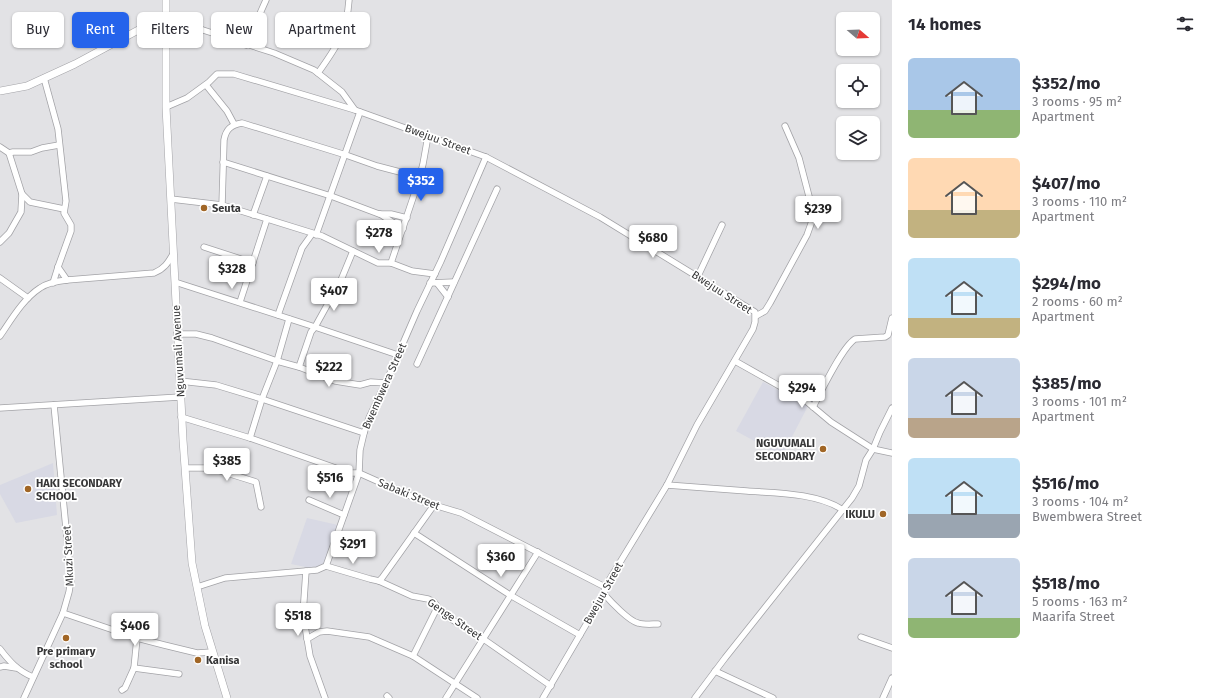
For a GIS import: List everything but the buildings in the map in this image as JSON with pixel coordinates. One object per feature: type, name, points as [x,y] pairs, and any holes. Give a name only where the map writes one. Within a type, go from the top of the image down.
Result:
[{"type":"street","name":"Nguvumali Avenue","points":[[166,0],[166,12]]},
{"type":"street","points":[[261,12],[266,0]]},
{"type":"street","points":[[318,73],[336,49],[346,25],[349,0]]},
{"type":"street","points":[[0,91],[27,86],[76,64],[137,31]]},
{"type":"street","name":"Nguvumali Avenue","points":[[166,48],[166,107],[180,398],[192,563],[205,626],[227,698]]},
{"type":"street","points":[[256,48],[274,53],[318,73],[342,92],[358,111],[346,154],[331,196],[314,234],[302,248],[278,316]]},
{"type":"street","name":"Bwejuu Street","points":[[166,107],[183,100],[206,84],[217,74],[234,74],[358,111],[486,157],[600,217],[755,312],[756,316],[753,329],[697,425],[667,485],[605,587],[604,594],[543,698]]},
{"type":"street","points":[[44,78],[58,129],[66,201],[64,209],[71,232],[53,283]]},
{"type":"street","points":[[206,84],[227,111],[234,124]]},
{"type":"street","points":[[222,205],[223,162],[226,132],[234,124],[242,123],[346,154],[377,166],[419,177]]},
{"type":"street","points":[[756,316],[765,311],[770,304],[807,235],[812,221],[811,204],[799,158],[785,126]]},
{"type":"street","points":[[391,263],[418,184],[428,136]]},
{"type":"street","points":[[9,153],[31,152],[42,148],[60,145]]},
{"type":"street","points":[[0,147],[9,153],[22,194],[21,212],[9,233],[0,242]]},
{"type":"street","name":"Bwembwera Street","points":[[326,566],[359,473],[360,450],[369,418],[435,274],[486,157]]},
{"type":"street","points":[[223,162],[331,196],[379,214],[403,228]]},
{"type":"street","points":[[253,215],[267,176]]},
{"type":"street","points":[[417,364],[497,189]]},
{"type":"street","points":[[22,194],[30,202],[64,209]]},
{"type":"street","points":[[171,199],[222,205],[314,234],[378,263],[391,263],[412,271],[435,274]]},
{"type":"street","points":[[379,214],[390,214],[407,218]]},
{"type":"street","points":[[240,302],[267,219]]},
{"type":"street","points":[[698,276],[722,225]]},
{"type":"street","points":[[204,247],[253,263]]},
{"type":"street","points":[[299,367],[311,332],[341,280],[353,251]]},
{"type":"street","points":[[0,336],[28,298],[40,287],[67,280],[154,273],[161,270],[168,263],[174,253]]},
{"type":"street","points":[[58,267],[67,280]]},
{"type":"street","points":[[0,278],[28,298]]},
{"type":"street","points":[[175,282],[240,302],[398,356]]},
{"type":"street","points":[[430,283],[454,282]]},
{"type":"street","points":[[437,283],[448,297]]},
{"type":"street","points":[[813,406],[842,354],[851,342],[855,339],[885,337],[888,335],[892,318]]},
{"type":"street","points":[[250,438],[262,399],[277,361],[289,319]]},
{"type":"street","points":[[177,334],[196,334],[212,338],[277,361],[299,367],[335,381],[360,385],[371,382],[386,383]]},
{"type":"street","points":[[735,361],[806,401],[831,422],[873,449],[892,453]]},
{"type":"street","points":[[180,381],[216,385],[364,433]]},
{"type":"street","points":[[0,408],[180,398]]},
{"type":"street","name":"Mkuzi Street","points":[[24,698],[63,613],[71,580],[54,405]]},
{"type":"street","points":[[696,698],[715,671],[852,498],[859,486],[866,460],[873,449],[892,408]]},
{"type":"street","name":"Sabaki Street","points":[[181,417],[250,438],[350,473],[359,473],[424,502],[461,513],[605,587]]},
{"type":"street","points":[[185,468],[210,468],[256,482],[261,507]]},
{"type":"street","points":[[667,485],[813,498],[830,502],[843,510]]},
{"type":"street","points":[[309,500],[344,515]]},
{"type":"street","points":[[379,581],[434,505]]},
{"type":"street","points":[[414,533],[510,595],[580,635]]},
{"type":"street","points":[[446,698],[482,638],[538,552]]},
{"type":"street","points":[[197,586],[225,578],[317,570],[326,566]]},
{"type":"street","name":"Genge Street","points":[[326,566],[379,581],[412,596],[428,599],[434,602],[443,614],[482,638],[551,686]]},
{"type":"street","points":[[306,571],[303,614],[310,656],[325,698]]},
{"type":"street","points":[[604,594],[616,607],[634,622],[658,624]]},
{"type":"street","points":[[413,656],[437,608]]},
{"type":"street","points":[[63,613],[137,638],[197,653],[212,652]]},
{"type":"street","points":[[307,639],[319,632],[327,630],[364,636],[413,656],[477,698]]},
{"type":"street","points":[[861,637],[892,648]]},
{"type":"street","points":[[122,690],[125,688],[134,668],[137,638]]},
{"type":"street","points":[[0,649],[14,667],[33,677]]},
{"type":"street","points":[[0,667],[18,669]]},
{"type":"street","points":[[134,668],[179,674]]},
{"type":"street","points":[[715,671],[773,698]]},
{"type":"street","points":[[883,698],[892,678]]},
{"type":"shaded area","points":[[763,382],[808,406],[782,456],[736,431]]},
{"type":"shaded area","name":"HAKI SECONDARY SCHOOL","points":[[53,463],[57,515],[16,523],[0,494],[0,485]]},
{"type":"shaded area","points":[[307,518],[338,525],[324,564],[316,569],[291,564]]},
{"type":"place","name":"Seuta","points":[[204,208]]},
{"type":"place","name":"NGUVUMALI SECONDARY","points":[[823,449]]},
{"type":"place","name":"HAKI SECONDARY SCHOOL","points":[[28,489]]},
{"type":"place","name":"IKULU","points":[[883,514]]},
{"type":"place","name":"Pre primary school","points":[[66,638]]},
{"type":"place","name":"Kanisa","points":[[198,660]]}]
